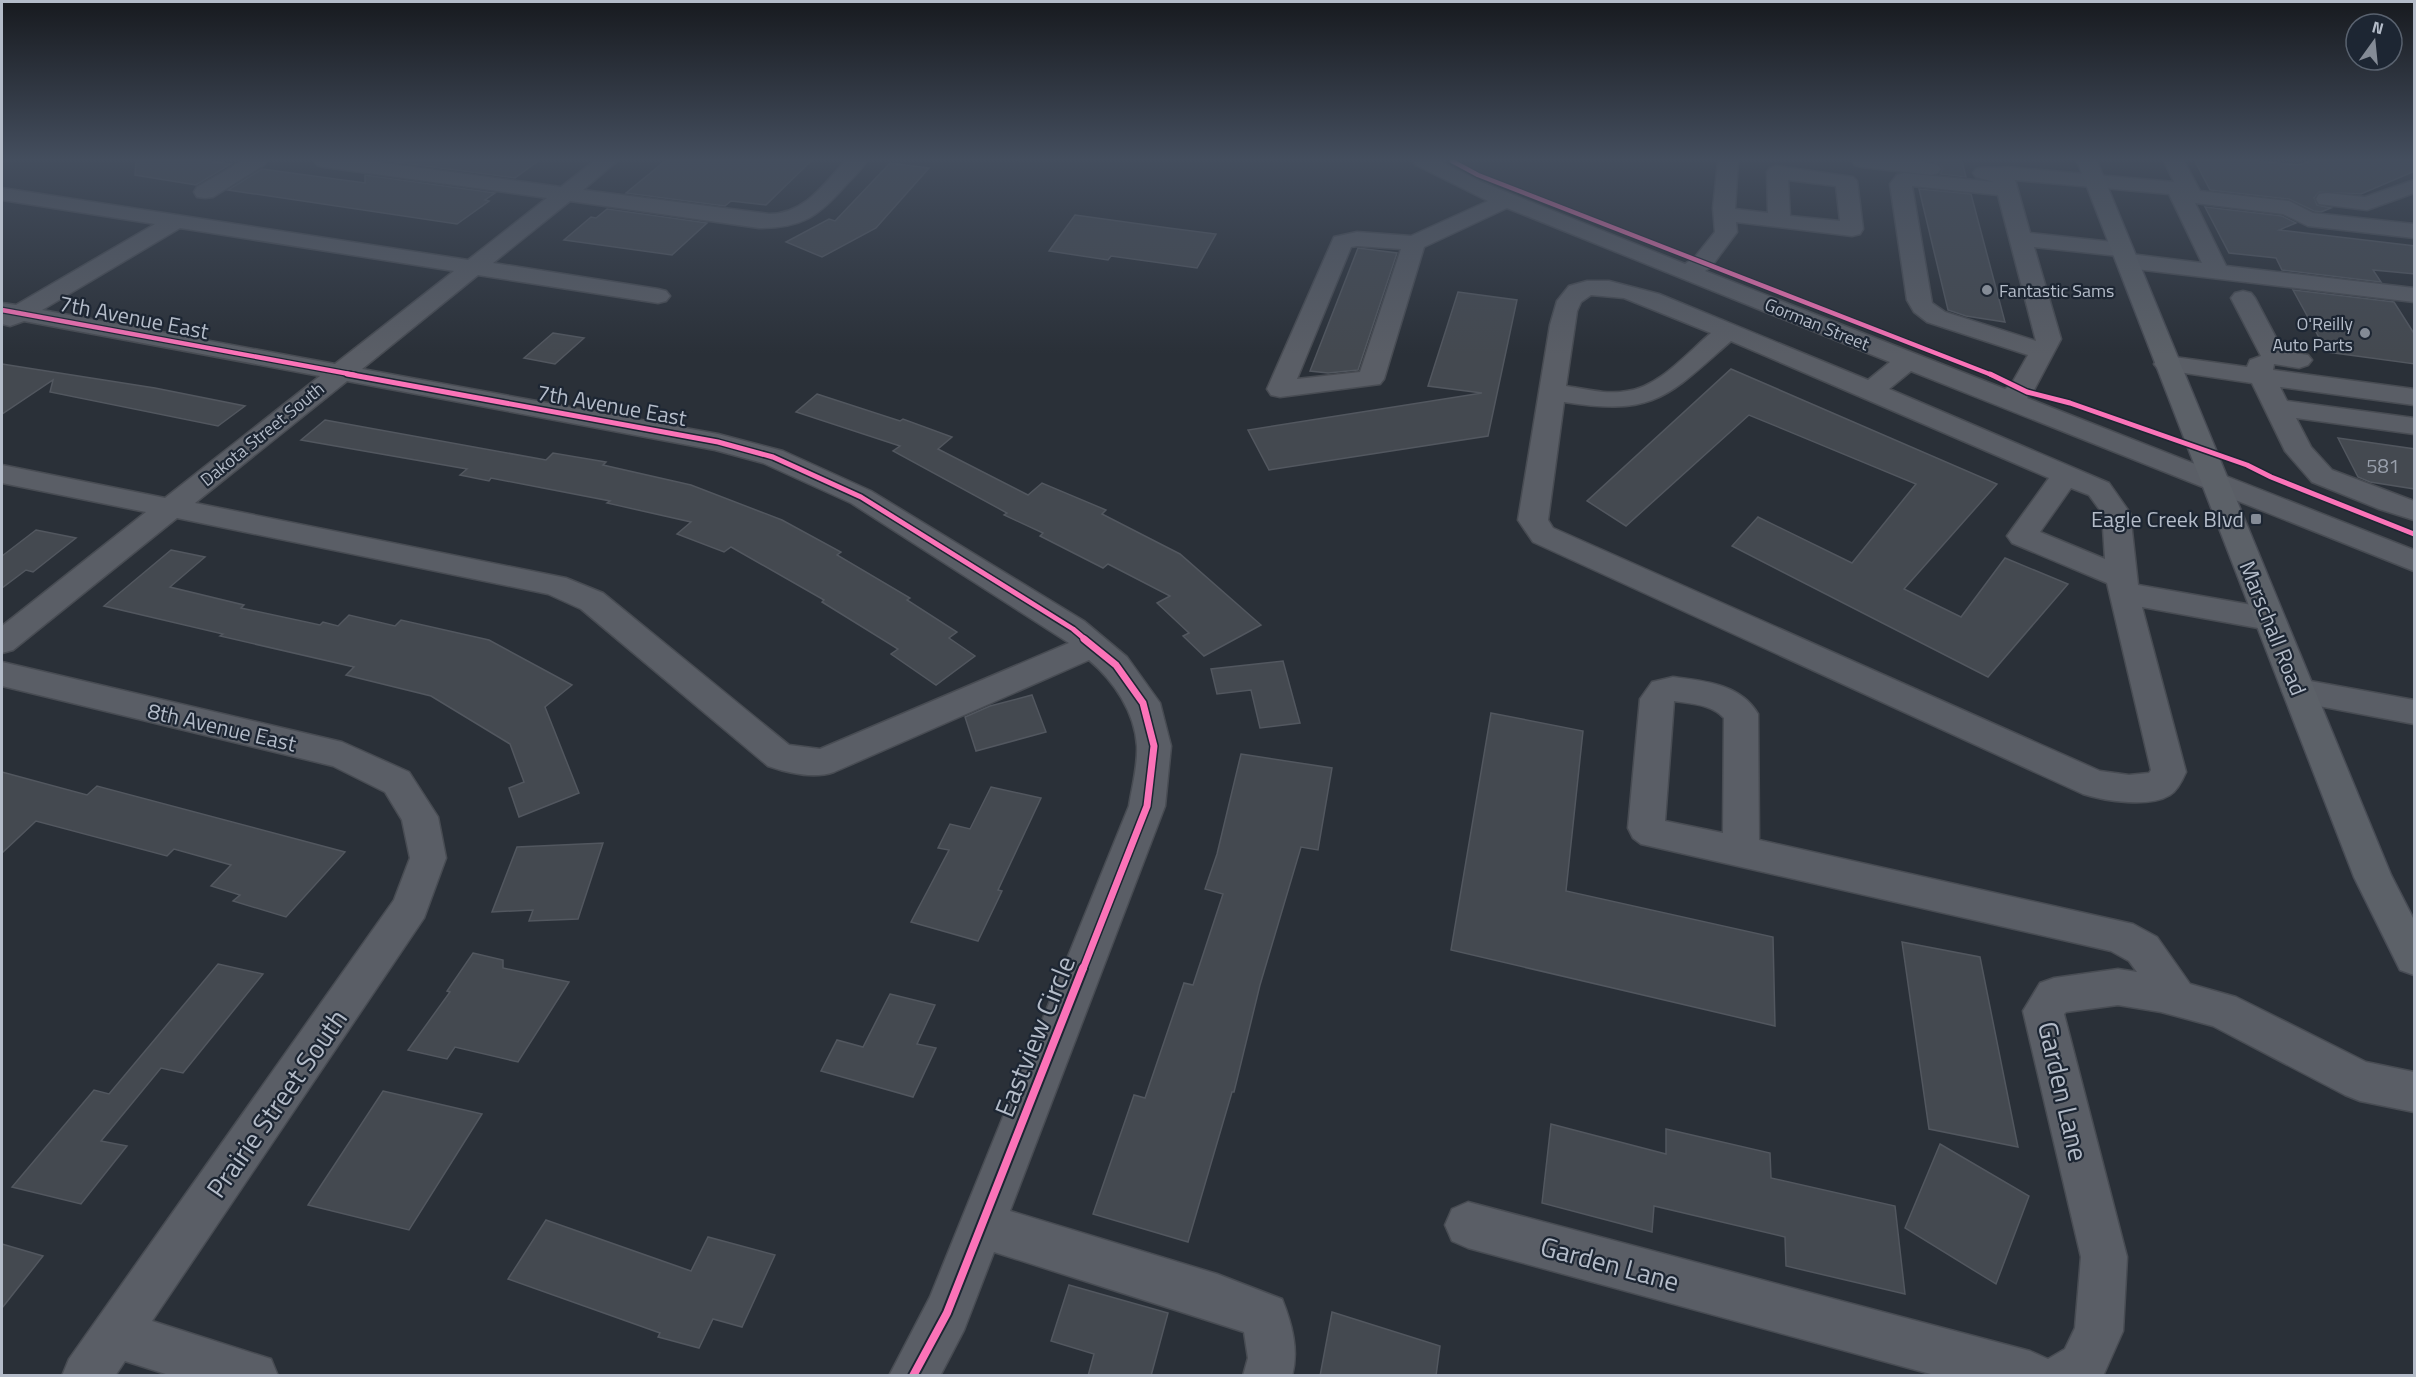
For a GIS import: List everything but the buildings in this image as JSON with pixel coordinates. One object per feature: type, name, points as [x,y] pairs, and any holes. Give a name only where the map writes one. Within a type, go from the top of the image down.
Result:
[{"type":"main road","name":"Marschall Road","points":[[2112,225],[2373,877],[2415,958]]},
{"type":"street","points":[[7,316],[168,225]]},
{"type":"street","points":[[204,225],[658,296]]},
{"type":"street","name":"Dakota Street South","points":[[2,642],[525,225]]},
{"type":"street","points":[[1414,243],[1371,379],[1280,389],[1342,242],[1357,239],[1414,243],[1452,225]]},
{"type":"street","name":"Gorman Street","points":[[1571,225],[2415,561]]},
{"type":"street","points":[[1688,272],[1703,262],[1726,232],[1726,225]]},
{"type":"street","points":[[1907,225],[1919,300],[1923,307],[1936,317],[2043,351]]},
{"type":"street","points":[[2007,399],[2021,390],[2049,339],[2018,225]]},
{"type":"street","points":[[2199,225],[2218,272]]},
{"type":"street","points":[[2364,225],[2415,231]]},
{"type":"street","points":[[2021,239],[2218,272],[2415,295]]},
{"type":"street","points":[[1604,287],[1625,290],[1871,391],[2098,489],[2116,513],[2122,585],[2169,772],[2158,785],[2128,789],[2095,784],[1543,535],[1533,520],[1562,324],[1571,297],[1582,289],[1604,287]]},
{"type":"street","points":[[2243,298],[2268,367],[2277,408],[2299,451],[2322,476],[2388,503],[2415,511]]},
{"type":"street","name":"7th Avenue East","points":[[7,316],[718,442],[773,457],[861,497],[1074,629],[1116,665],[1143,703]]},
{"type":"street","points":[[1552,392],[1630,399],[1657,390],[1728,331]]},
{"type":"street","points":[[1871,391],[1908,360]]},
{"type":"street","points":[[2167,364],[2415,375]]},
{"type":"street","points":[[2268,367],[2415,396]]},
{"type":"street","points":[[2277,408],[2415,426]]},
{"type":"street","points":[[2,474],[555,585],[592,601],[780,757],[790,759],[822,763],[1093,645]]},
{"type":"street","points":[[2066,475],[2022,536],[2122,585],[2269,619]]},
{"type":"street","name":"8th Avenue East","points":[[2,674],[342,755],[397,782],[420,817]]},
{"type":"street","points":[[1741,851],[1740,714],[1729,702],[1704,693],[1673,688],[1664,692],[1657,699],[1646,828],[1654,834],[1741,851],[2119,936],[2143,949],[2177,998]]},
{"type":"street","points":[[2299,691],[2415,712]]},
{"type":"street","name":"Eastview Circle","points":[[913,1376],[947,1313],[1147,806],[1154,746],[1143,703]]},
{"type":"street","name":"Prairie Street South","points":[[86,1376],[411,907],[428,858],[420,817]]},
{"type":"street","name":"Garden Lane","points":[[2065,1376],[2082,1366],[2099,1330],[2104,1257],[2043,1011],[2054,996],[2118,987],[2177,998],[2222,1010],[2360,1081],[2415,1092]]},
{"type":"street","points":[[982,1225],[1217,1298],[1265,1316],[1272,1358],[1267,1376]]},
{"type":"street","name":"Garden Lane","points":[[1468,1225],[2030,1376]]},
{"type":"street","points":[[115,1334],[254,1376]]},
{"type":"cycle path","points":[[1608,225],[1987,372],[2027,392],[2070,403],[2247,465],[2271,477],[2414,534]]},
{"type":"cycle path","points":[[2,310],[718,442],[773,457],[861,497],[1073,629],[1116,665],[1143,703],[1154,746],[1147,806],[947,1313],[913,1376]]},
{"type":"place","name":"Fantastic Sams","points":[[1987,290]]},
{"type":"place","name":"O'Reilly Auto Parts","points":[[2365,333]]},
{"type":"place","name":"Eagle Creek Blvd","points":[[2256,519]]}]
